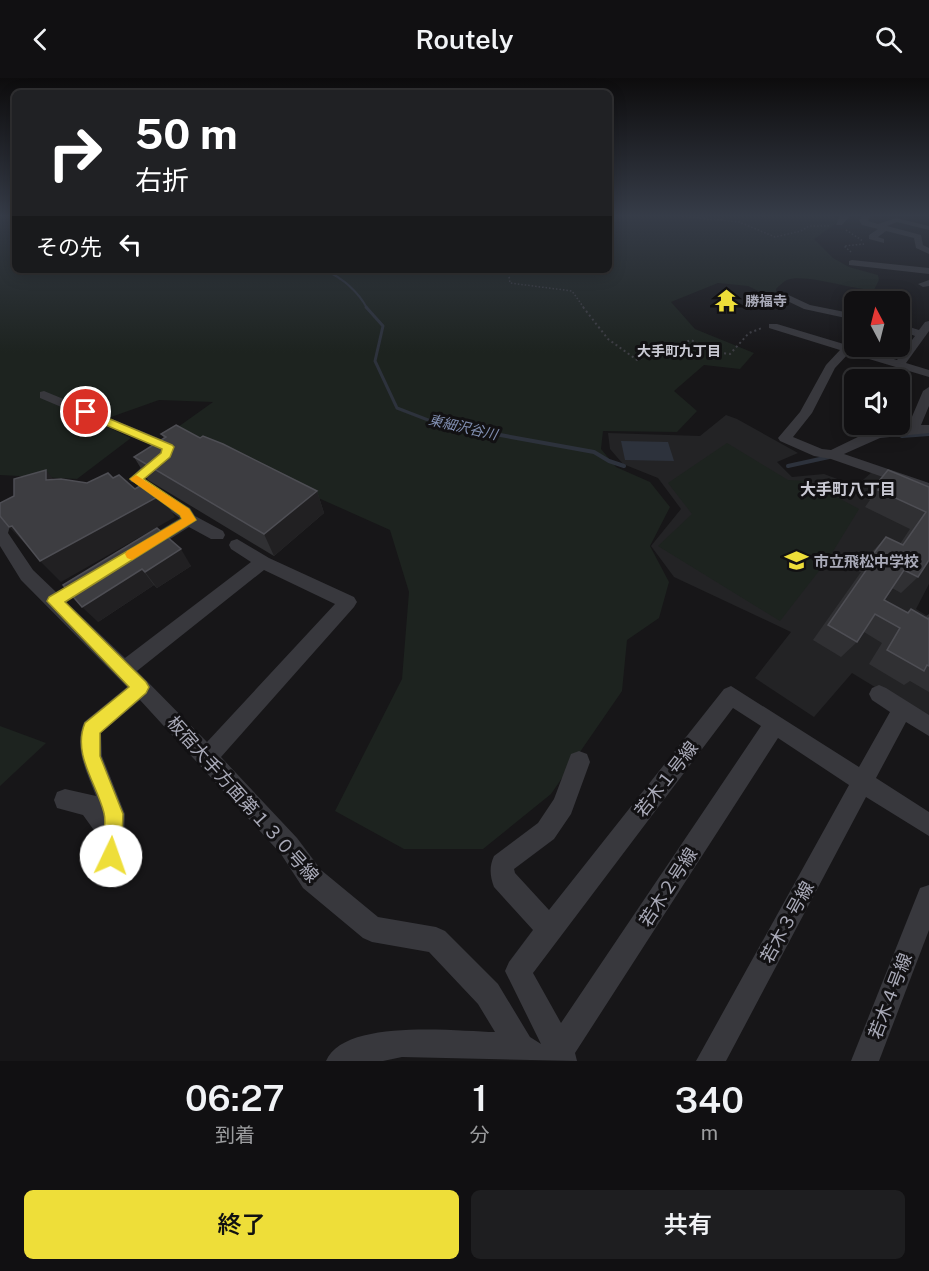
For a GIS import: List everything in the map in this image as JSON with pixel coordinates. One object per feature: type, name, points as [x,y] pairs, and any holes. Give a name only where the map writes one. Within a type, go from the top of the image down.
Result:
[{"type":"street","points":[[852,262],[929,271]]},
{"type":"street","points":[[782,295],[807,307],[844,314]]},
{"type":"street","points":[[899,365],[929,324]]},
{"type":"street","points":[[773,326],[844,347]]},
{"type":"street","points":[[910,330],[921,334]]},
{"type":"street","points":[[844,353],[830,367],[806,413],[786,438],[819,453],[839,457],[929,488]]},
{"type":"street","points":[[875,357],[929,374]]},
{"type":"street","points":[[913,430],[929,391]]},
{"type":"street","points":[[44,395],[168,447],[166,454],[132,477],[185,512],[189,520],[217,535]]},
{"type":"street","points":[[839,457],[851,442],[873,435],[929,429]]},
{"type":"street","name":"板宿大手方面第１３０号線","points":[[0,512],[4,519],[0,533],[27,575],[141,687],[207,757],[289,846],[312,879],[372,929],[436,940],[488,994],[541,1056]]},
{"type":"street","points":[[131,555],[189,520]]},
{"type":"street","points":[[207,757],[348,602],[263,561],[237,545]]},
{"type":"street","points":[[124,670],[263,561]]},
{"type":"street","points":[[54,601],[74,590]]},
{"type":"street","points":[[65,800],[90,805],[112,846],[114,814],[91,756],[91,729],[141,687]]},
{"type":"street","points":[[879,694],[929,726]]},
{"type":"street","name":"若木１号線","points":[[541,1056],[518,972],[731,695],[929,825]]},
{"type":"street","name":"若木３号線","points":[[710,1061],[902,709]]},
{"type":"street","name":"若木２号線","points":[[541,1056],[775,724]]},
{"type":"street","points":[[550,930],[503,878],[502,864],[546,831],[563,806],[579,762]]},
{"type":"street","name":"若木４号線","points":[[865,1061],[929,897]]},
{"type":"street","points":[[340,1061],[356,1052],[402,1043],[541,1056]]},
{"type":"path","points":[[508,273],[510,283],[572,291],[593,322],[618,350],[637,360],[668,349],[683,340],[693,340],[711,352],[730,354],[749,333],[773,326]]},
{"type":"shaded area","points":[[0,262],[12,262],[12,273],[612,273],[612,262],[840,262],[849,267],[878,275],[879,280],[874,290],[795,278],[787,280],[776,289],[777,300],[748,286],[718,283],[671,302],[695,329],[754,353],[740,369],[704,365],[674,391],[697,411],[677,432],[603,431],[601,449],[616,467],[650,482],[670,507],[650,546],[669,582],[659,618],[627,640],[622,691],[551,794],[483,849],[404,849],[335,811],[402,679],[409,592],[390,530],[171,432],[213,402],[159,400],[97,422],[131,438],[77,479],[0,475]]},
{"type":"shaded area","name":"市立飛松中学校","points":[[726,415],[798,453],[777,462],[792,477],[824,474],[856,486],[872,472],[929,492],[929,584],[916,609],[929,617],[929,720],[852,673],[814,717],[755,678],[791,632],[674,577],[651,546],[681,509],[658,478],[623,464],[610,449],[608,433],[700,436]]},
{"type":"shaded area","points":[[621,441],[668,442],[674,461],[625,460]]},
{"type":"shaded area","points":[[727,443],[788,480],[807,481],[859,509],[829,558],[780,621],[658,546],[692,514],[668,483]]},
{"type":"shaded area","points":[[0,726],[46,743],[0,786]]},
{"type":"building","points":[[176,425],[200,438],[203,436],[223,444],[317,491],[264,534],[134,457],[166,437],[161,434]]},
{"type":"building","points":[[46,470],[46,480],[61,479],[87,483],[108,473],[113,478],[119,475],[135,489],[145,483],[161,495],[40,561],[12,526],[9,527],[0,516],[0,503],[14,496],[14,479]]},
{"type":"building","points":[[888,470],[929,487],[929,560],[918,577],[904,570],[884,600],[908,613],[911,609],[929,618],[929,666],[927,665],[924,671],[887,650],[900,628],[875,614],[857,642],[828,625],[876,556],[873,554],[886,537],[903,545],[926,512],[878,490],[884,483],[879,481]]},
{"type":"building","points":[[157,528],[181,549],[145,572],[142,569],[82,607],[63,585]]},
{"type":"waterway","name":"東細沢谷川","points":[[331,273],[349,286],[367,308]]},
{"type":"waterway","name":"東細沢谷川","points":[[366,307],[383,326],[375,361],[397,408],[441,425],[466,429]]},
{"type":"waterway","name":"東細沢谷川","points":[[456,427],[594,452],[609,461],[624,466]]},
{"type":"waterway","name":"東細沢谷川","points":[[902,436],[929,434]]},
{"type":"waterway","name":"東細沢谷川","points":[[788,466],[829,457]]},
{"type":"slow traffic","points":[[132,554],[189,520],[185,512],[136,479]]},
{"type":"place","name":"勝福寺","points":[[727,301]]},
{"type":"place","name":"市立飛松中学校","points":[[796,561]]},
{"type":"district","name":"大手町九丁目","points":[[679,351]]},
{"type":"district","name":"大手町八丁目","points":[[848,489]]},
{"type":"route","points":[[86,412],[168,447],[166,454],[136,479],[185,512],[189,520],[54,601],[141,687],[91,729],[91,756],[114,814],[111,856]]}]
